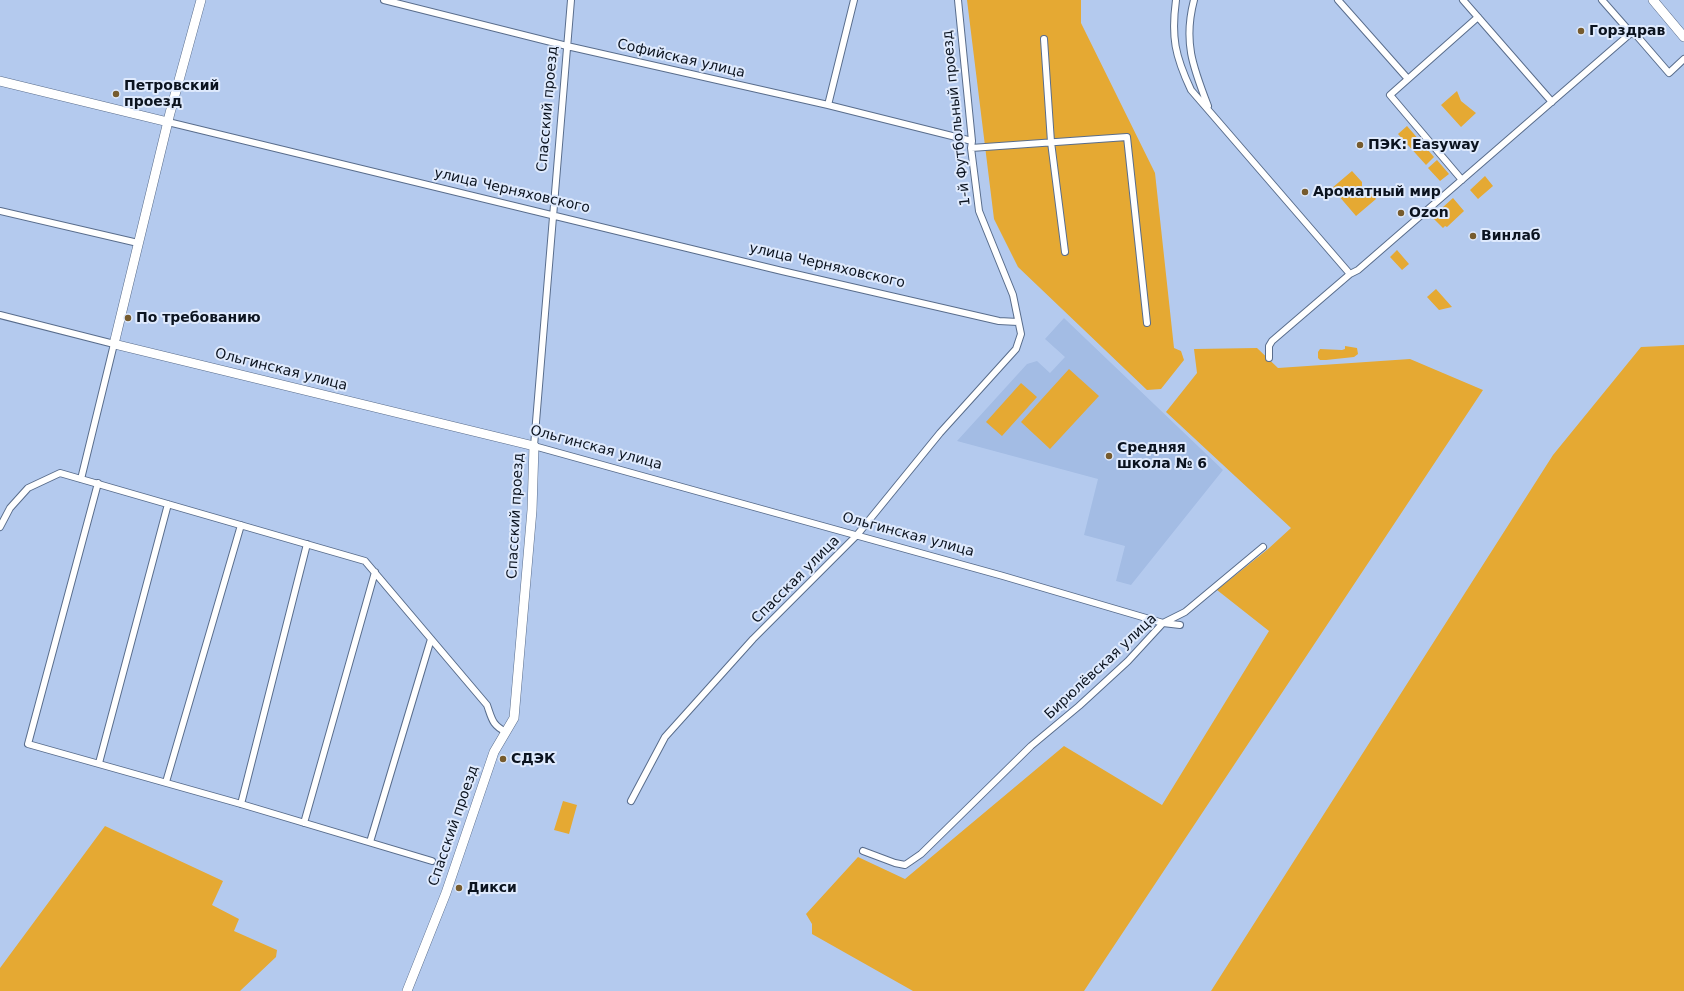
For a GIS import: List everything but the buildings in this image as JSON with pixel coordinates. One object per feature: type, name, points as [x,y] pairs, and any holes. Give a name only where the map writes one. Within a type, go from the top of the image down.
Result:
[{"type":"street","points":[[81,479],[168,122],[201,0]]},
{"type":"street","name":"Софийская улица","points":[[384,0],[567,46],[828,105],[971,145],[1127,137],[1147,323]]},
{"type":"street","name":"Спасский проезд","points":[[407,991],[446,893],[494,752],[514,718],[532,510],[534,446],[571,0]]},
{"type":"street","points":[[828,105],[854,0]]},
{"type":"street","name":"1-й Футбольный проезд","points":[[958,0],[971,145],[979,211],[1013,295],[1018,322]]},
{"type":"street","points":[[1176,0],[1173,22],[1175,47],[1180,66],[1191,90],[1350,274]]},
{"type":"street","points":[[1194,0],[1188,34],[1190,53],[1210,111]]},
{"type":"street","points":[[1338,0],[1408,79]]},
{"type":"street","points":[[1463,0],[1552,102]]},
{"type":"street","points":[[1602,0],[1631,33],[1637,36],[1668,73],[1684,59]]},
{"type":"street","points":[[1653,0],[1684,37]]},
{"type":"street","points":[[1462,180],[1390,95],[1478,17]]},
{"type":"street","points":[[1269,358],[1269,346],[1272,341],[1350,274],[1358,270],[1631,33]]},
{"type":"street","points":[[1044,39],[1051,142],[1065,252]]},
{"type":"street","name":"улица Черняховского","points":[[0,81],[553,216],[999,321],[1018,322]]},
{"type":"street","points":[[0,210],[138,243]]},
{"type":"street","name":"Ольгинская улица","points":[[0,315],[534,446],[1003,576],[1163,623],[1180,625]]},
{"type":"street","name":"Спасская улица","points":[[631,801],[665,737],[753,639],[857,535],[940,433],[1016,349],[1021,334],[1018,322]]},
{"type":"street","points":[[0,527],[10,508],[28,488],[60,473],[365,561],[487,705],[493,723],[506,732]]},
{"type":"street","points":[[98,484],[28,744],[166,782],[432,861]]},
{"type":"street","points":[[99,763],[168,504]]},
{"type":"street","points":[[166,782],[241,526]]},
{"type":"street","points":[[240,804],[307,544]]},
{"type":"street","name":"Бирюлёвская улица","points":[[863,851],[895,863],[905,865],[921,854],[1031,746],[1079,706],[1128,661],[1163,623],[1185,612],[1263,548]]},
{"type":"street","points":[[304,823],[375,572]]},
{"type":"street","points":[[370,842],[431,639]]},
{"type":"shaded area","points":[[967,0],[1081,0],[1081,23],[1155,173],[1174,348],[1181,351],[1184,360],[1161,389],[1147,390],[1018,267],[994,219]]},
{"type":"shaded area","points":[[1457,91],[1461,101],[1476,113],[1461,127],[1441,105]]},
{"type":"shaded area","points":[[1407,126],[1434,157],[1426,165],[1398,134]]},
{"type":"shaded area","points":[[1437,160],[1449,174],[1440,181],[1428,168]]},
{"type":"shaded area","points":[[1352,171],[1362,182],[1362,187],[1367,188],[1376,199],[1356,216],[1332,188]]},
{"type":"shaded area","points":[[1485,176],[1493,186],[1478,199],[1470,190]]},
{"type":"shaded area","points":[[1453,198],[1464,211],[1447,227],[1445,226],[1443,228],[1432,217]]},
{"type":"shaded area","points":[[1397,250],[1409,264],[1402,270],[1390,257]]},
{"type":"shaded area","points":[[1436,289],[1452,307],[1439,310],[1427,297]]},
{"type":"shaded area","name":"Средняя школа № 6","points":[[1064,318],[1223,470],[1131,585],[1116,581],[1125,546],[1084,535],[1098,479],[957,441],[1027,364],[1037,361],[1050,373],[1065,357],[1045,339]]},
{"type":"shaded area","points":[[1684,345],[1684,991],[1211,991],[1553,455],[1641,347]]},
{"type":"shaded area","points":[[1345,346],[1357,348],[1358,354],[1354,357],[1326,360],[1320,360],[1318,358],[1318,352],[1320,349],[1342,350],[1345,349]]},
{"type":"shaded area","points":[[1257,348],[1278,368],[1410,359],[1483,390],[1084,991],[913,991],[812,934],[812,924],[806,914],[858,857],[905,879],[1064,746],[1162,805],[1269,631],[1217,590],[1268,549],[1291,528],[1166,412],[1197,373],[1194,349]]},
{"type":"shaded area","points":[[1069,369],[1099,396],[1050,449],[1021,422]]},
{"type":"shaded area","points":[[1021,383],[1037,397],[1002,436],[986,422]]},
{"type":"shaded area","points":[[563,801],[577,805],[569,834],[554,830]]},
{"type":"shaded area","points":[[105,826],[223,881],[212,905],[239,919],[234,931],[277,950],[276,957],[240,991],[0,991],[0,968]]},
{"type":"place","name":"Горздрав","points":[[1581,31]]},
{"type":"place","name":"Петровский проезд","points":[[116,94]]},
{"type":"place","name":"ПЭК: Easyway","points":[[1360,145]]},
{"type":"place","name":"Ароматный мир","points":[[1305,192]]},
{"type":"place","name":"Ozon","points":[[1401,213]]},
{"type":"place","name":"Винлаб","points":[[1473,236]]},
{"type":"place","name":"По требованию","points":[[128,318]]},
{"type":"place","name":"Средняя школа № 6","points":[[1109,456]]},
{"type":"place","name":"СДЭК","points":[[503,759]]},
{"type":"place","name":"Дикси","points":[[459,888]]}]
